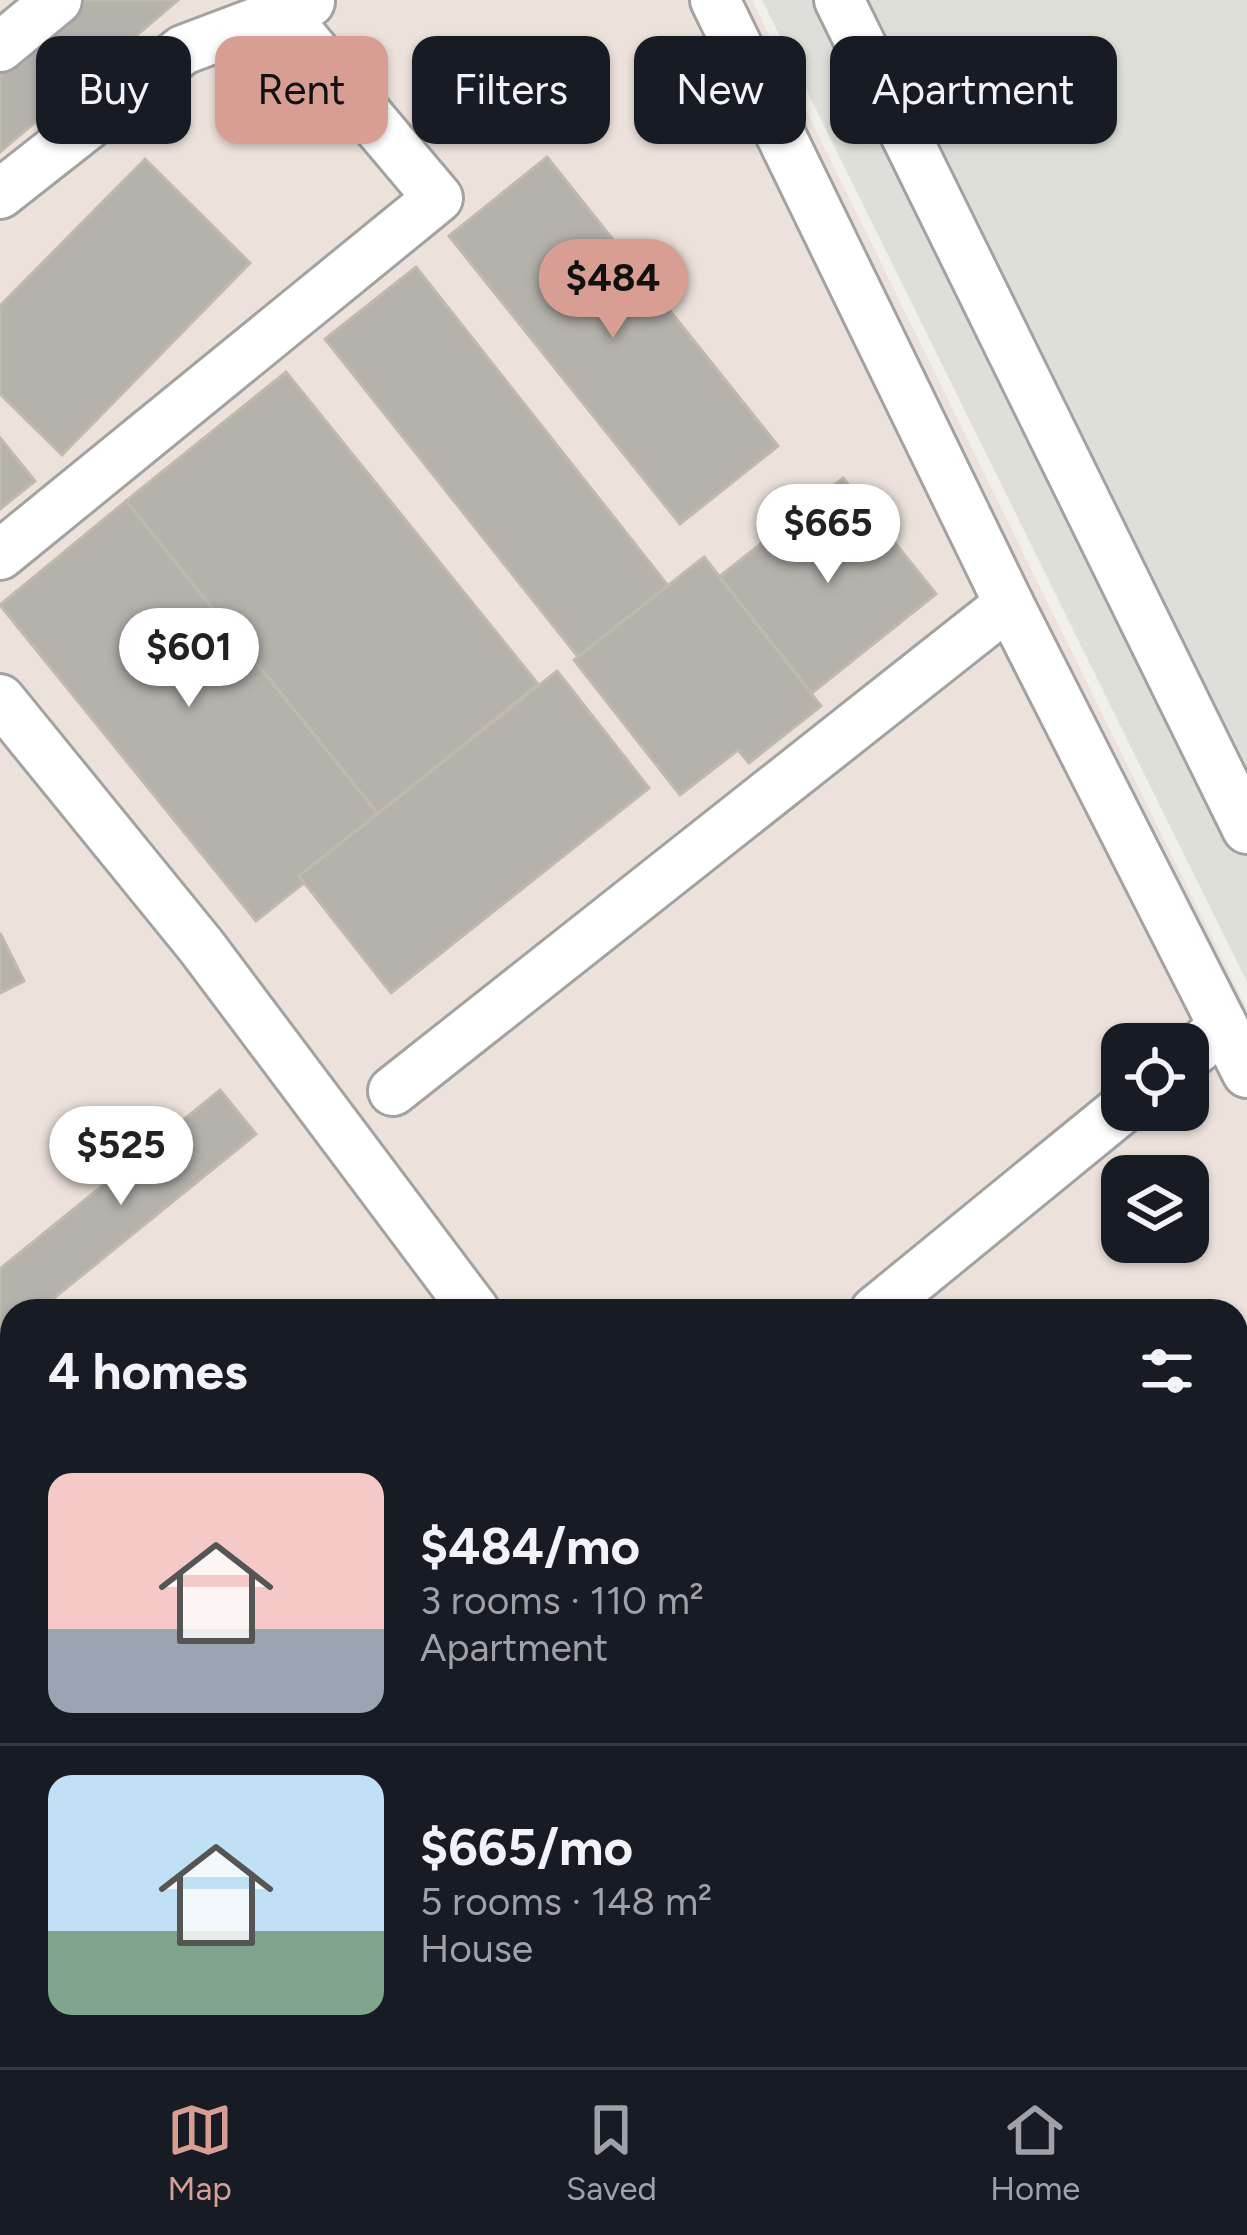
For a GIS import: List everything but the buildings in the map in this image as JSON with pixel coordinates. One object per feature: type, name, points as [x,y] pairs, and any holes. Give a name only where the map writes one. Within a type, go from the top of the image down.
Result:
[{"type":"lane","points":[[0,47],[57,0]]},
{"type":"lane","points":[[715,0],[1010,604],[1198,1023]]},
{"type":"lane","points":[[839,0],[1247,829]]},
{"type":"lane","points":[[0,194],[183,50],[298,6],[438,198],[0,555]]},
{"type":"lane","points":[[393,1091],[1010,604]]},
{"type":"lane","points":[[0,699],[201,946],[466,1299]]},
{"type":"lane","points":[[1209,1043],[1247,1073]]},
{"type":"lane","points":[[890,1299],[1101,1126]]},
{"type":"shaded area","points":[[0,0],[752,0],[770,36],[634,36],[634,144],[806,144],[806,110],[1247,1009],[1247,1299],[0,1299]]},
{"type":"shaded area","points":[[762,0],[1247,0],[1247,982],[833,144],[1117,144],[1117,36],[830,36],[830,138],[806,89],[806,36],[780,36]]}]
